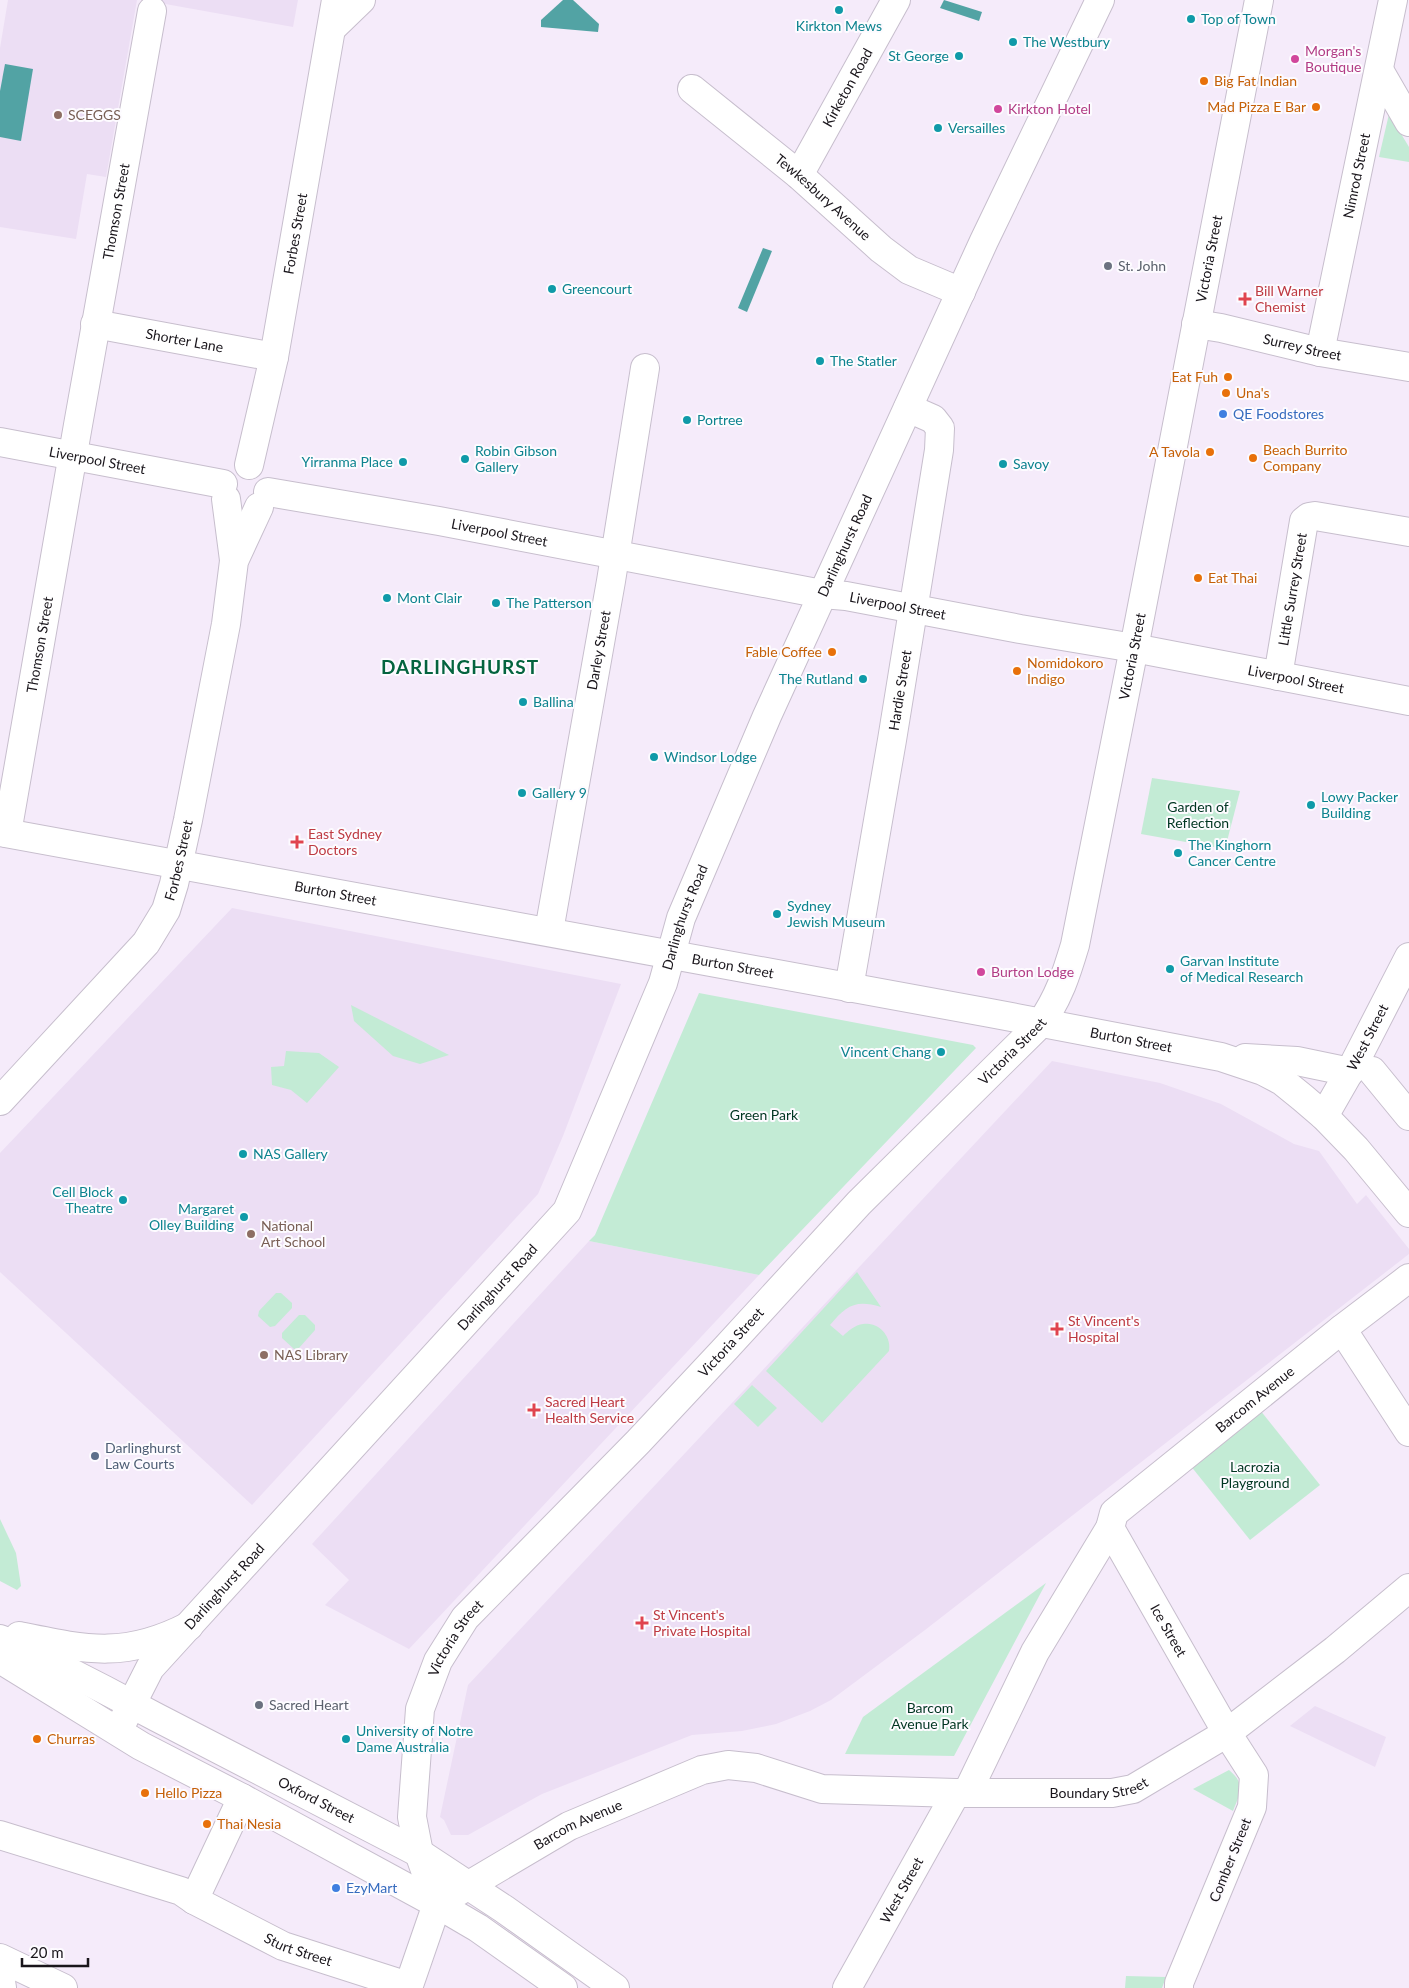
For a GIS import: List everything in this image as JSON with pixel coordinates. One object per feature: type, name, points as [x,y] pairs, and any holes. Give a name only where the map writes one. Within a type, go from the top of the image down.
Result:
[{"type":"street","name":"Forbes Street","points":[[249,465],[274,357],[336,0]]},
{"type":"street","points":[[332,28],[361,0]]},
{"type":"street","name":"Kirketon Road","points":[[799,175],[896,0]]},
{"type":"street","name":"Darlinghurst Road","points":[[118,1732],[150,1668],[567,1211],[663,983],[681,918],[767,716],[961,292],[1100,0]]},
{"type":"street","name":"Victoria Street","points":[[437,1904],[419,1853],[412,1813],[420,1709],[438,1662],[465,1618],[712,1363],[859,1203],[1040,1023],[1054,1004],[1065,981],[1075,945],[1134,648],[1258,0]]},
{"type":"street","name":"Nimrod Street","points":[[1320,352],[1393,0]]},
{"type":"street","name":"Thomson Street","points":[[4,833],[152,11]]},
{"type":"street","points":[[1379,70],[1409,122]]},
{"type":"street","name":"Tewkesbury Avenue","points":[[692,89],[799,175],[881,249],[909,270],[961,292]]},
{"type":"street","name":"Shorter Lane","points":[[96,324],[274,357]]},
{"type":"street","name":"Surrey Street","points":[[1196,324],[1221,328],[1320,352],[1409,367]]},
{"type":"street","name":"Darley Street","points":[[549,931],[616,555],[645,368]]},
{"type":"street","name":"Hardie Street","points":[[849,988],[914,609],[939,450],[940,428],[933,419],[908,408]]},
{"type":"street","name":"Liverpool Street","points":[[0,442],[72,456],[224,491]]},
{"type":"street","points":[[249,465],[257,468],[264,475],[268,483],[263,500],[244,511],[230,505],[224,491],[226,476],[240,466],[249,465]]},
{"type":"street","name":"Forbes Street","points":[[0,1102],[146,942],[166,910],[178,865],[226,624],[234,561],[224,491]]},
{"type":"street","name":"Forbes Street","points":[[234,561],[263,500]]},
{"type":"street","name":"Liverpool Street","points":[[263,500],[439,521],[822,594],[846,596],[1134,648],[1409,701]]},
{"type":"street","name":"Little Surrey Street","points":[[1278,676],[1304,521],[1309,517],[1315,516],[1409,532]]},
{"type":"street","name":"Burton Street","points":[[4,833],[361,899],[549,931],[1221,1057],[1263,1071],[1282,1081],[1324,1116],[1356,1149],[1409,1213]]},
{"type":"street","name":"West Street","points":[[1324,1116],[1361,1072],[1409,956]]},
{"type":"street","points":[[1221,1057],[1297,1061],[1361,1072],[1409,1116]]},
{"type":"street","name":"Barcom Avenue","points":[[962,1793],[1035,1652],[1110,1528],[1114,1513],[1342,1329],[1409,1278]]},
{"type":"street","points":[[1342,1329],[1409,1432]]},
{"type":"street","name":"Ice Street","points":[[1110,1528],[1228,1733]]},
{"type":"street","name":"Boundary Street","points":[[728,1765],[756,1768],[822,1788],[962,1793],[1112,1793],[1133,1789],[1228,1733],[1335,1650],[1409,1588]]},
{"type":"street","points":[[0,1631],[81,1648],[121,1648],[152,1642],[189,1626]]},
{"type":"street","name":"Oxford Street","points":[[0,1639],[21,1647],[419,1853],[470,1886],[615,1988]]},
{"type":"street","points":[[0,1659],[141,1746],[242,1798],[437,1904],[478,1928],[563,1988]]},
{"type":"street","name":"Comber Street","points":[[1179,1988],[1179,1983],[1252,1807],[1254,1775],[1228,1733]]},
{"type":"street","name":"Barcom Avenue","points":[[437,1904],[569,1826],[702,1770],[728,1765]]},
{"type":"street","name":"West Street","points":[[847,1988],[962,1793]]},
{"type":"street","points":[[194,1900],[242,1798]]},
{"type":"street","name":"Sturt Street","points":[[0,1834],[181,1892],[283,1946],[408,1987]]},
{"type":"street","points":[[408,1987],[437,1904]]},
{"type":"street","points":[[0,1958],[63,1988]]},
{"type":"street","points":[[0,1975],[2,1988]]},
{"type":"shaded area","name":"SCEGGS","points":[[8,0],[137,0],[106,177],[87,174],[76,239],[0,227],[0,48]]},
{"type":"shaded area","points":[[143,0],[298,0],[293,27]]},
{"type":"shaded area","points":[[563,0],[573,0],[599,24],[598,32],[541,27],[541,20]]},
{"type":"shaded area","points":[[944,0],[982,12],[979,21],[940,8]]},
{"type":"shaded area","points":[[5,64],[33,69],[21,141],[0,137],[0,91]]},
{"type":"shaded area","points":[[763,248],[772,251],[747,312],[738,308]]},
{"type":"shaded area","name":"National Art School","points":[[232,908],[621,984],[563,1136],[538,1194],[252,1505],[0,1272],[0,1153]]},
{"type":"shaded area","name":"St Vincent's Hospital","points":[[1052,1061],[1160,1083],[1221,1104],[1294,1144],[1319,1151],[1357,1204],[1366,1195],[1409,1249],[1409,1254],[925,1630],[831,1700],[810,1711],[776,1724],[742,1731],[692,1735],[542,1794],[468,1835],[451,1835],[444,1820],[440,1817],[468,1685]]},
{"type":"shaded area","name":"Sacred Heart Health Service","points":[[589,1241],[759,1275],[409,1649],[325,1605],[349,1580],[312,1544]]},
{"type":"shaded area","points":[[1315,1706],[1386,1737],[1375,1767],[1290,1726]]},
{"type":"green space","points":[[1389,114],[1409,147],[1409,162],[1379,157]]},
{"type":"green space","name":"Garden of Reflection","points":[[1152,778],[1240,791],[1225,849],[1141,834]]},
{"type":"green space","name":"Green Park","points":[[699,993],[973,1045],[976,1048],[759,1275],[589,1241],[595,1235]]},
{"type":"green space","points":[[351,1005],[449,1055],[420,1064],[393,1056],[354,1021]]},
{"type":"green space","points":[[286,1051],[319,1053],[339,1067],[307,1103],[291,1090],[272,1085],[271,1067],[284,1066]]},
{"type":"green space","points":[[857,1272],[881,1307],[864,1304],[852,1306],[841,1313],[830,1325],[843,1336],[857,1326],[863,1324],[874,1325],[883,1331],[886,1336],[889,1351],[822,1423],[766,1371]]},
{"type":"green space","points":[[276,1293],[281,1293],[292,1303],[292,1308],[275,1326],[270,1327],[258,1316],[259,1311]]},
{"type":"green space","points":[[299,1315],[305,1315],[315,1325],[315,1330],[299,1348],[294,1349],[282,1338],[282,1333]]},
{"type":"green space","points":[[752,1385],[777,1408],[758,1427],[734,1404]]},
{"type":"green space","name":"Lacrozia Playground","points":[[1260,1410],[1320,1485],[1250,1540],[1190,1465]]},
{"type":"green space","points":[[0,1519],[16,1553],[21,1586],[17,1590],[0,1581]]},
{"type":"green space","name":"Barcom Avenue Park","points":[[1046,1583],[954,1756],[845,1754],[863,1717]]},
{"type":"green space","points":[[1229,1770],[1240,1784],[1239,1794],[1233,1811],[1193,1789]]},
{"type":"green space","points":[[1126,1976],[1166,1977],[1162,1988],[1125,1988]]},
{"type":"place","name":"Kirkton Mews","points":[[839,10]]},
{"type":"place","name":"Top of Town","points":[[1191,19]]},
{"type":"place","name":"The Westbury","points":[[1013,42]]},
{"type":"place","name":"St George","points":[[959,56]]},
{"type":"place","name":"Morgan's Boutique","points":[[1295,59]]},
{"type":"place","name":"Big Fat Indian","points":[[1204,81]]},
{"type":"place","name":"Mad Pizza E Bar","points":[[1316,107]]},
{"type":"place","name":"Kirkton Hotel","points":[[998,109]]},
{"type":"place","name":"SCEGGS","points":[[58,115]]},
{"type":"place","name":"Versailles","points":[[938,128]]},
{"type":"place","name":"St. John","points":[[1108,266]]},
{"type":"place","name":"Greencourt","points":[[552,289]]},
{"type":"place","name":"Bill Warner Chemist","points":[[1245,299]]},
{"type":"place","name":"The Statler","points":[[820,361]]},
{"type":"place","name":"Eat Fuh","points":[[1228,377]]},
{"type":"place","name":"Una's","points":[[1226,393]]},
{"type":"place","name":"QE Foodstores","points":[[1223,414]]},
{"type":"place","name":"Portree","points":[[687,420]]},
{"type":"place","name":"A Tavola","points":[[1210,452]]},
{"type":"place","name":"Beach Burrito Company","points":[[1253,458]]},
{"type":"place","name":"Robin Gibson Gallery","points":[[465,459]]},
{"type":"place","name":"Yirranma Place","points":[[403,462]]},
{"type":"place","name":"Savoy","points":[[1003,464]]},
{"type":"place","name":"Eat Thai","points":[[1198,578]]},
{"type":"place","name":"Mont Clair","points":[[387,598]]},
{"type":"place","name":"The Patterson","points":[[496,603]]},
{"type":"place","name":"Fable Coffee","points":[[832,652]]},
{"type":"place","name":"Nomidokoro Indigo","points":[[1017,671]]},
{"type":"place","name":"The Rutland","points":[[863,679]]},
{"type":"place","name":"Ballina","points":[[523,702]]},
{"type":"place","name":"Windsor Lodge","points":[[654,757]]},
{"type":"place","name":"Gallery 9","points":[[522,793]]},
{"type":"place","name":"Lowy Packer Building","points":[[1311,805]]},
{"type":"place","name":"East Sydney Doctors","points":[[297,842]]},
{"type":"place","name":"The Kinghorn Cancer Centre","points":[[1178,853]]},
{"type":"place","name":"Sydney Jewish Museum","points":[[777,914]]},
{"type":"place","name":"Garvan Institute of Medical Research","points":[[1170,969]]},
{"type":"place","name":"Burton Lodge","points":[[981,972]]},
{"type":"place","name":"Vincent Chang","points":[[941,1052]]},
{"type":"place","name":"NAS Gallery","points":[[243,1154]]},
{"type":"place","name":"Cell Block Theatre","points":[[123,1200]]},
{"type":"place","name":"Margaret Olley Building","points":[[244,1217]]},
{"type":"place","name":"National Art School","points":[[251,1234]]},
{"type":"place","name":"St Vincent's Hospital","points":[[1057,1329]]},
{"type":"place","name":"NAS Library","points":[[264,1355]]},
{"type":"place","name":"Sacred Heart Health Service","points":[[534,1410]]},
{"type":"place","name":"Darlinghurst Law Courts","points":[[95,1456]]},
{"type":"place","name":"St Vincent's Private Hospital","points":[[642,1623]]},
{"type":"place","name":"Sacred Heart","points":[[259,1705]]},
{"type":"place","name":"Churras","points":[[37,1739]]},
{"type":"place","name":"University of Notre Dame Australia","points":[[346,1739]]},
{"type":"place","name":"Hello Pizza","points":[[145,1793]]},
{"type":"place","name":"Thai Nesia","points":[[207,1824]]},
{"type":"place","name":"EzyMart","points":[[336,1888]]},
{"type":"district","name":"DARLINGHURST","points":[[460,667]]}]
